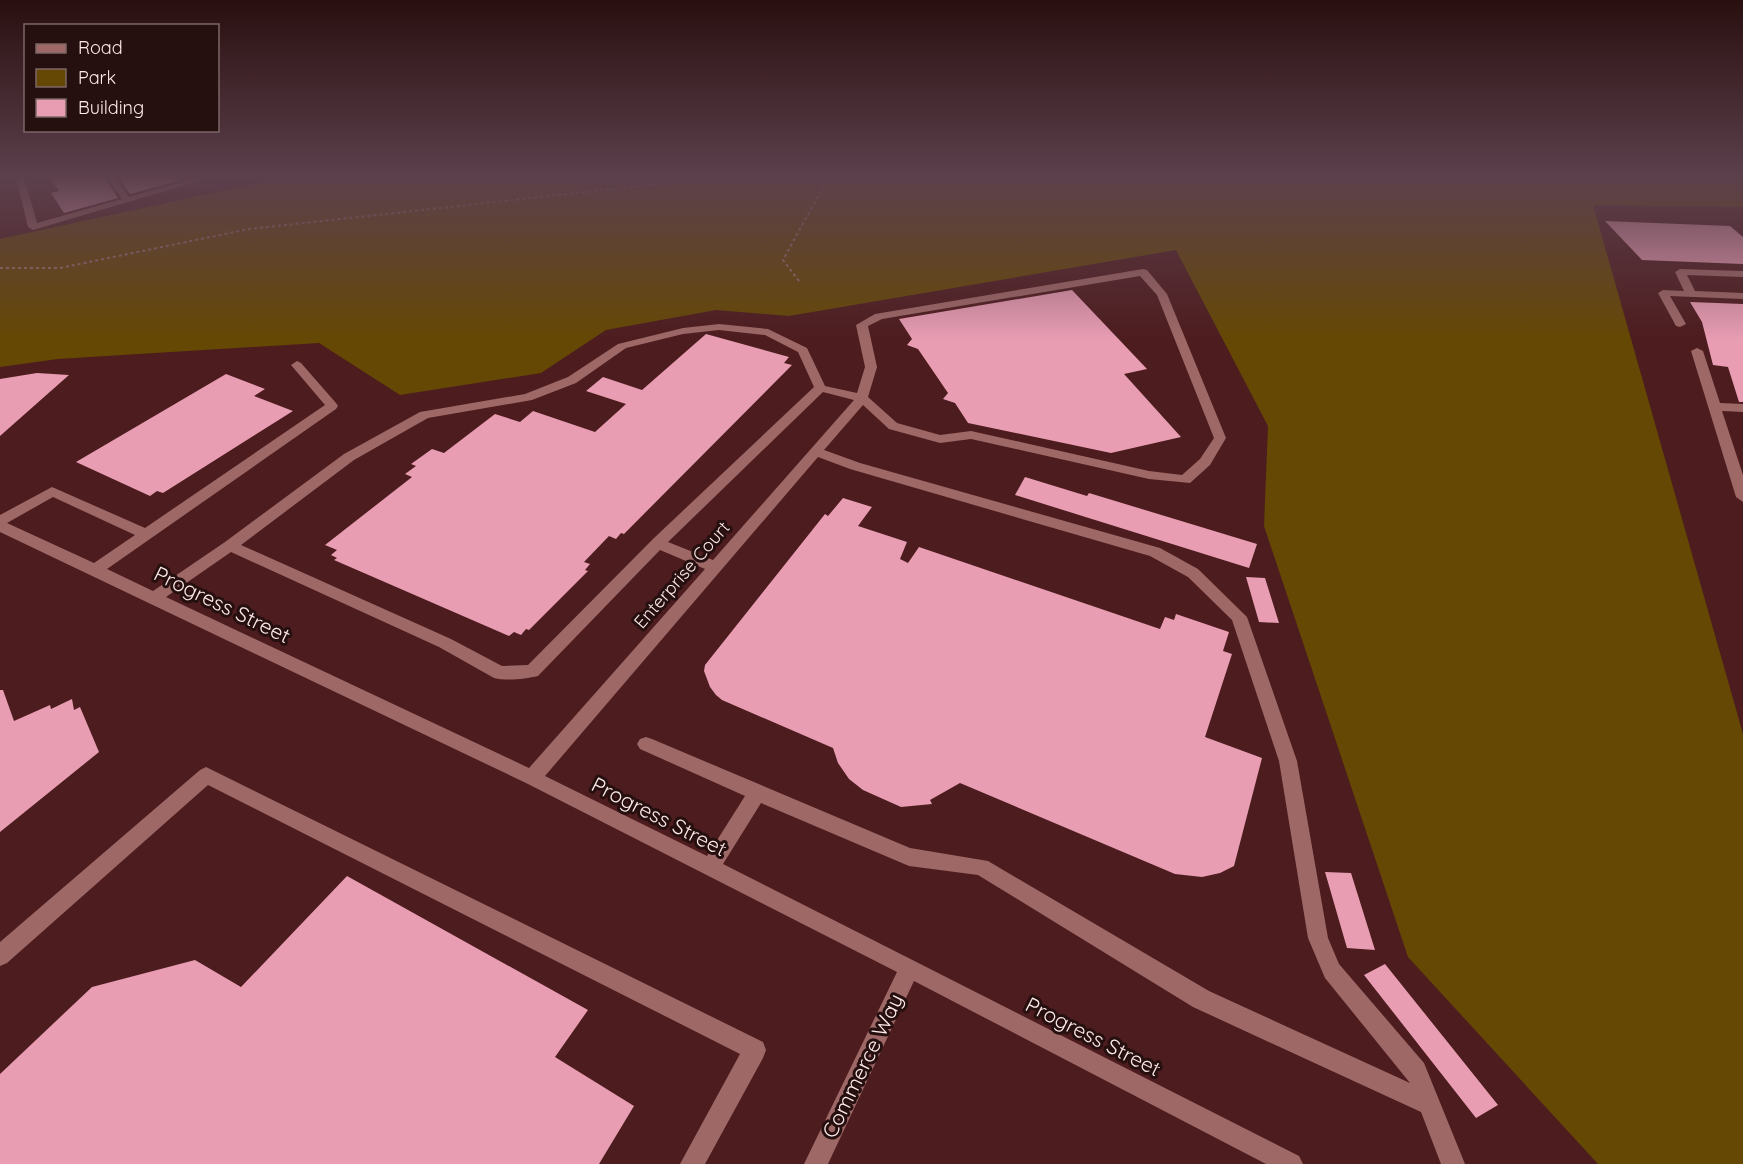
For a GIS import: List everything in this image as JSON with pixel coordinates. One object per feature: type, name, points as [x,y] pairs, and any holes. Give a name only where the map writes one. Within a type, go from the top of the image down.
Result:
[{"type":"street","points":[[820,387],[862,398],[893,426],[930,436],[940,438],[971,435],[1149,475],[1185,480],[1205,462],[1220,438],[1162,294],[1143,272],[879,316],[862,325],[871,367],[862,398]]},
{"type":"street","points":[[1692,295],[1680,272],[1743,274]]},
{"type":"street","points":[[1680,324],[1663,293],[1743,296]]},
{"type":"street","points":[[155,597],[230,546],[349,457],[424,415],[528,397],[572,380],[622,346],[683,331],[719,327],[768,332],[803,350],[820,387]]},
{"type":"street","points":[[1697,351],[1743,497]]},
{"type":"street","points":[[96,569],[332,406],[297,365]]},
{"type":"street","points":[[230,546],[445,643],[500,673],[532,671],[658,543],[820,387]]},
{"type":"street","name":"Enterprise Court","points":[[532,778],[862,398]]},
{"type":"street","points":[[1715,407],[1743,408]]},
{"type":"street","points":[[816,451],[855,466],[1155,552],[1193,573],[1239,617],[1288,761],[1318,938],[1332,971],[1416,1071],[1453,1164]]},
{"type":"street","points":[[0,523],[52,491],[145,534]]},
{"type":"street","name":"Progress Street","points":[[0,523],[532,778],[910,968],[1291,1164]]},
{"type":"street","points":[[658,543],[715,567]]},
{"type":"street","points":[[646,744],[909,856],[981,867],[1201,999],[1429,1104]]},
{"type":"street","points":[[0,956],[206,775],[755,1050],[692,1164]]},
{"type":"street","points":[[711,868],[757,793]]},
{"type":"street","name":"Commerce Way","points":[[816,1164],[910,968]]},
{"type":"path","points":[[0,268],[60,268],[238,231]]},
{"type":"path","points":[[799,231],[783,260],[799,281]]},
{"type":"green space","points":[[35,231],[1600,231],[1743,734],[1743,1164],[1598,1164],[1408,957],[1264,526],[1268,426],[1176,250],[789,316],[716,310],[606,330],[541,373],[400,395],[319,343],[58,359],[0,367],[0,239]]},
{"type":"building","points":[[1615,231],[1736,231],[1743,237],[1743,264],[1642,260]]},
{"type":"building","points":[[1072,290],[1147,369],[1124,374],[1181,437],[1111,453],[968,423],[955,403],[943,399],[948,393],[918,349],[907,345],[912,339],[899,319]]},
{"type":"building","points":[[1690,302],[1743,304],[1743,402],[1739,402],[1728,367],[1713,365],[1702,322]]},
{"type":"building","points":[[706,334],[789,357],[784,363],[792,365],[624,534],[621,533],[616,539],[609,536],[584,562],[590,564],[585,570],[588,571],[529,630],[526,629],[521,635],[514,632],[509,636],[334,560],[337,558],[331,555],[337,550],[325,545],[412,477],[405,474],[416,466],[411,464],[432,449],[444,453],[495,414],[520,422],[533,411],[595,432],[626,404],[586,391],[603,377],[642,390]]},
{"type":"building","points":[[37,373],[69,375],[0,436],[0,379]]},
{"type":"building","points":[[226,374],[265,389],[254,396],[293,411],[163,493],[157,491],[150,496],[76,462]]},
{"type":"building","points":[[1025,477],[1087,496],[1089,493],[1257,544],[1249,568],[1015,495]]},
{"type":"building","points":[[843,498],[872,507],[858,526],[907,542],[900,559],[908,563],[919,547],[1160,629],[1165,617],[1174,620],[1176,614],[1229,632],[1223,651],[1232,654],[1205,737],[1262,758],[1234,866],[1220,873],[1202,877],[1175,874],[960,783],[930,800],[932,804],[901,807],[863,790],[849,779],[838,763],[833,748],[722,700],[716,695],[704,671],[705,665],[825,514],[828,516]]},
{"type":"building","points":[[1246,577],[1265,578],[1279,623],[1259,622]]},
{"type":"building","points":[[0,690],[3,690],[14,721],[50,705],[51,709],[72,699],[74,710],[80,707],[99,752],[0,832]]},
{"type":"building","points":[[1325,872],[1351,873],[1375,950],[1347,948]]},
{"type":"building","points":[[347,876],[588,1010],[555,1057],[634,1106],[599,1164],[0,1164],[0,1074],[92,987],[195,960],[241,987]]},
{"type":"building","points":[[1385,964],[1498,1105],[1476,1118],[1364,975]]}]
